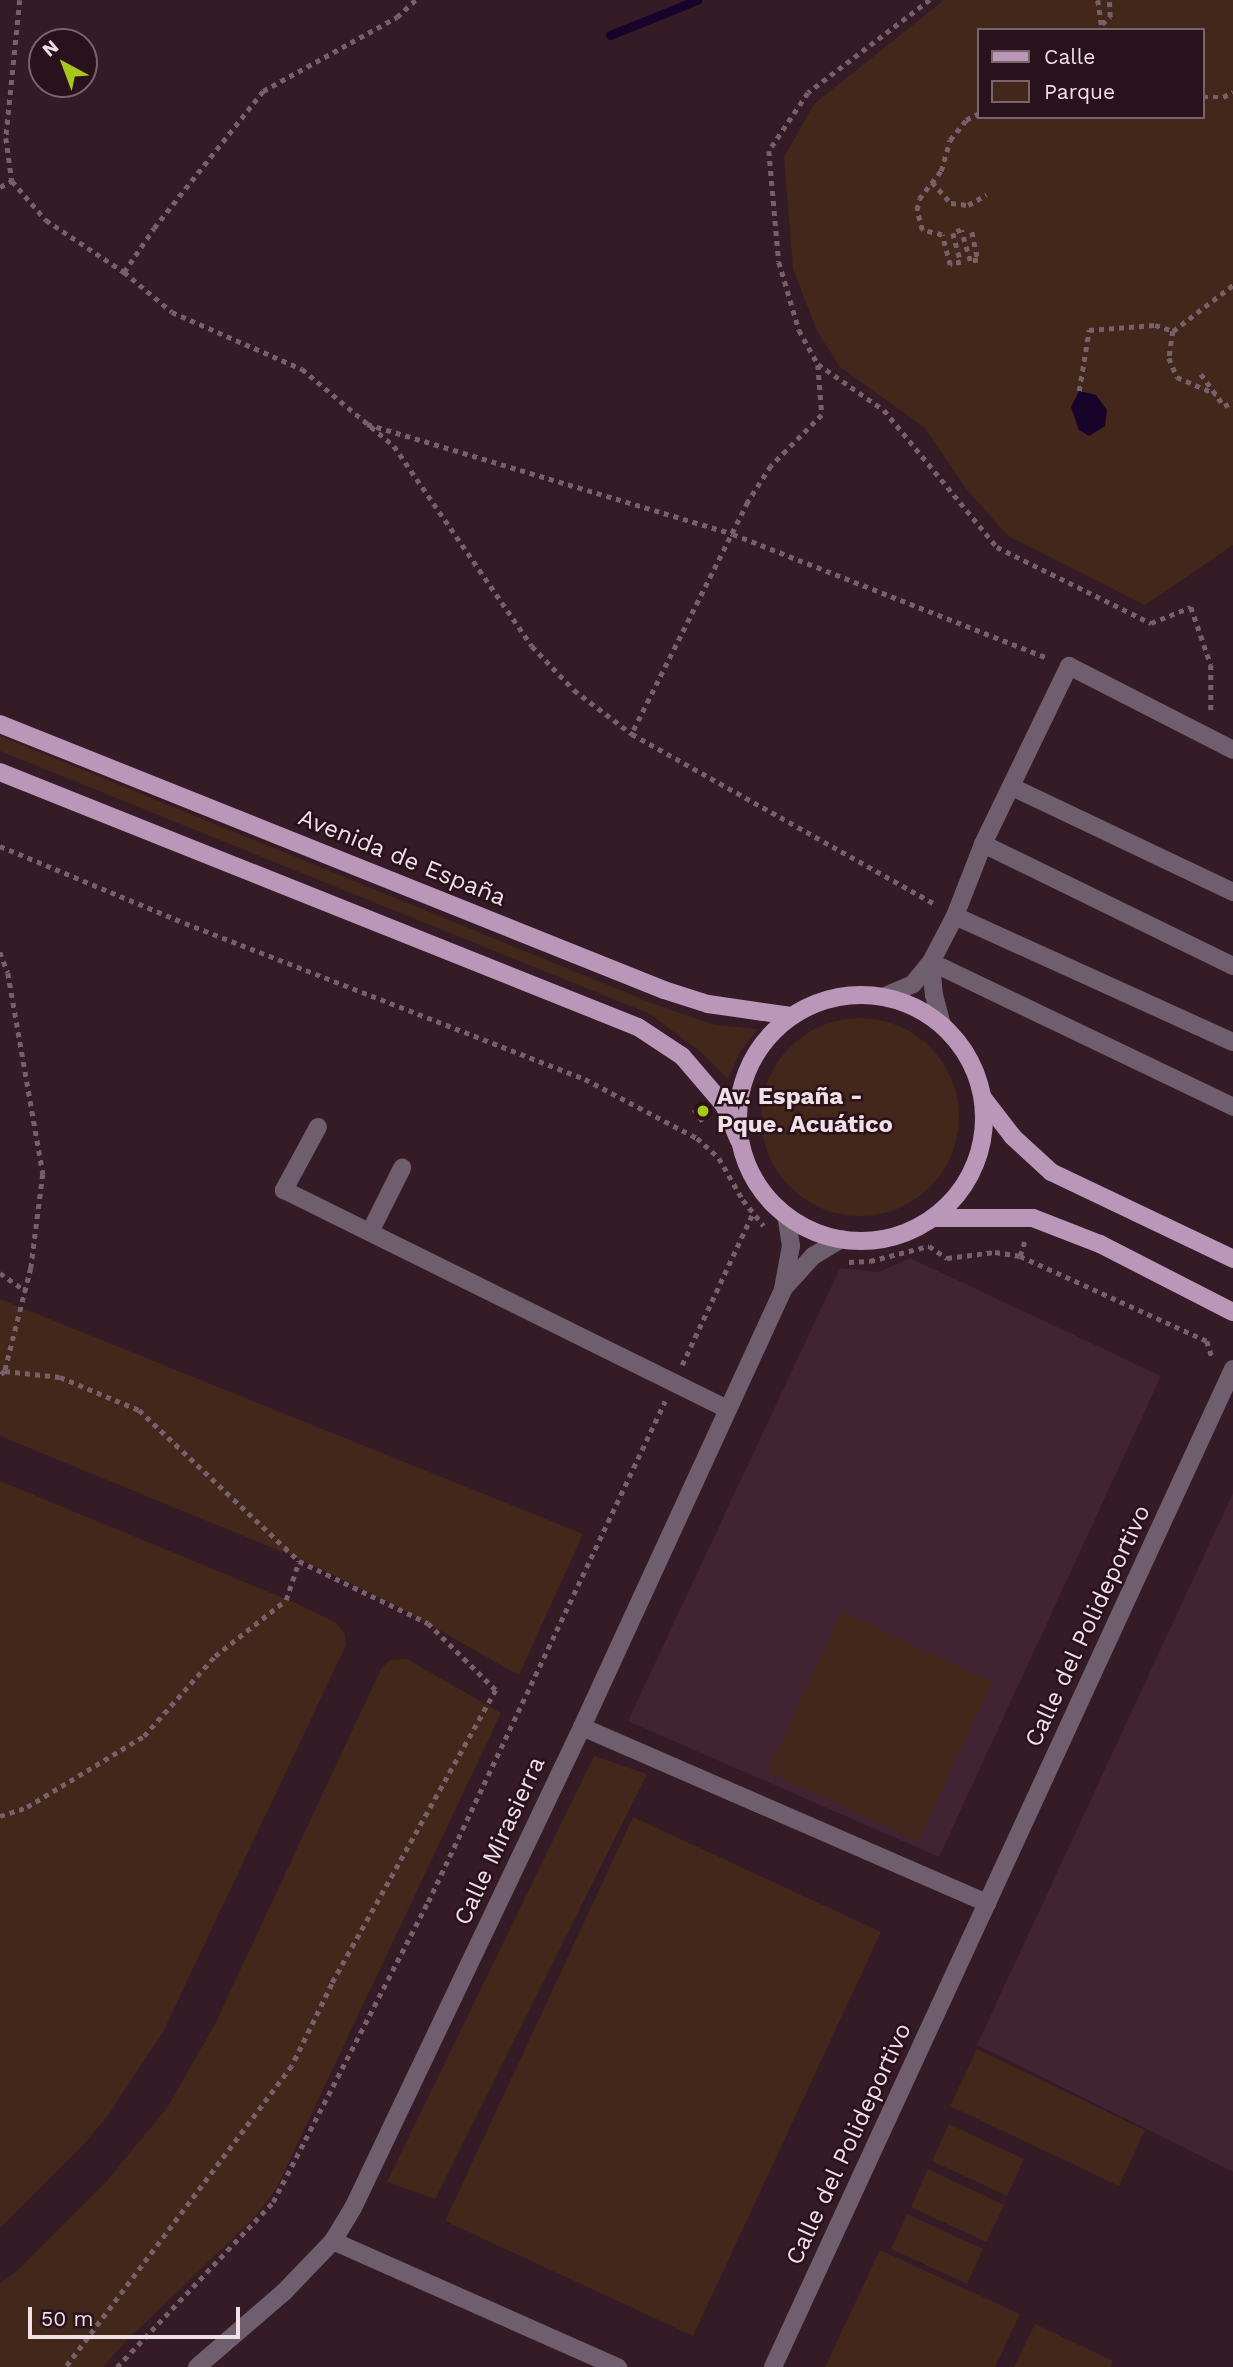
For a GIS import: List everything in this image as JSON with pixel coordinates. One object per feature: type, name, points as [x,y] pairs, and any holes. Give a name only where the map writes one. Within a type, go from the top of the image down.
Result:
[{"type":"main road","name":"Avenida de España","points":[[0,724],[664,990],[708,1004],[791,1016]]},
{"type":"main road","points":[[0,772],[638,1027],[682,1056],[724,1105],[748,1169],[759,1186],[786,1216],[812,1231],[841,1239],[873,1241],[904,1233],[933,1218],[964,1185],[969,1175],[982,1143],[983,1098]]},
{"type":"main road","points":[[739,1140],[738,1105],[747,1070],[765,1040],[791,1016],[829,999],[858,994],[885,996],[916,1007],[942,1024],[962,1045],[971,1062],[983,1098],[1013,1137],[1051,1172],[1233,1259]]},
{"type":"main road","points":[[933,1218],[1033,1218],[1100,1244],[1233,1312]]},
{"type":"street","points":[[885,996],[913,984],[931,961],[955,916],[984,844],[1069,666],[1233,750]]},
{"type":"street","points":[[1012,787],[1233,892]]},
{"type":"street","points":[[984,844],[1233,966]]},
{"type":"street","points":[[955,916],[1233,1042]]},
{"type":"street","points":[[931,961],[934,995],[942,1024]]},
{"type":"street","points":[[931,961],[1233,1107]]},
{"type":"street","points":[[318,1127],[284,1190],[728,1409]]},
{"type":"street","points":[[370,1232],[402,1168]]},
{"type":"street","name":"Calle Mirasierra","points":[[197,2367],[284,2292],[333,2241],[359,2196],[582,1727],[783,1289],[791,1246],[786,1216]]},
{"type":"street","name":"Calle Mirasierra","points":[[783,1289],[813,1256],[841,1239]]},
{"type":"street","name":"Calle del Polideportivo","points":[[773,2367],[1233,1369]]},
{"type":"street","points":[[582,1727],[987,1903]]},
{"type":"street","points":[[333,2241],[618,2367]]},
{"type":"path","points":[[20,0],[6,138],[12,181],[46,220],[124,272],[172,312],[302,369],[394,446],[532,646],[574,690],[632,734],[955,916]]},
{"type":"path","points":[[124,272],[154,228],[263,91],[397,17],[415,0]]},
{"type":"path","points":[[632,734],[748,502],[771,466],[822,415],[818,365],[799,330],[779,262],[769,151],[808,93],[930,0]]},
{"type":"path","points":[[1098,0],[1102,27]]},
{"type":"path","points":[[1102,27],[1110,17],[1109,0]]},
{"type":"path","points":[[1205,97],[1223,97],[1233,92]]},
{"type":"path","points":[[972,232],[978,260],[970,261],[961,230],[953,233],[961,262],[950,265],[942,235],[922,230],[917,210],[919,199],[941,171],[950,140],[965,121],[978,114]]},
{"type":"path","points":[[0,187],[12,181]]},
{"type":"path","points":[[932,183],[951,203],[968,205],[986,195]]},
{"type":"path","points":[[1216,394],[1177,377],[1169,358],[1173,331],[1233,285]]},
{"type":"path","points":[[1079,391],[1089,330],[1155,326],[1173,331]]},
{"type":"path","points":[[818,365],[884,410],[997,547],[1151,623],[1191,607],[1211,665],[1211,738]]},
{"type":"path","points":[[1201,374],[1224,406],[1233,402]]},
{"type":"path","points":[[367,424],[733,534],[1069,666]]},
{"type":"path","points":[[0,846],[185,923],[585,1079],[696,1138],[719,1158],[766,1228]]},
{"type":"path","points":[[0,952],[8,973],[43,1174],[26,1291],[5,1371],[0,1376]]},
{"type":"path","points":[[117,2367],[273,2202],[428,1902],[754,1213]]},
{"type":"path","points":[[838,1262],[870,1261],[929,1246],[947,1258],[995,1252],[1020,1256],[1208,1341],[1213,1354],[1208,1365]]},
{"type":"path","points":[[0,1273],[26,1291]]},
{"type":"path","points":[[5,1371],[60,1377],[139,1410],[299,1561],[428,1623],[496,1690],[332,1984],[292,2066],[66,2367]]},
{"type":"path","points":[[0,1816],[27,1807],[144,1736],[215,1656],[286,1600],[299,1561]]},
{"type":"shaded area","points":[[1079,391],[1096,395],[1107,410],[1105,426],[1089,436],[1079,430],[1071,407]]},
{"type":"shaded area","points":[[910,1258],[1161,1376],[939,1857],[628,1721],[840,1268],[879,1272]]},
{"type":"shaded area","points":[[1233,1493],[1233,2172],[977,2045]]},
{"type":"green space","points":[[944,0],[1233,0],[1233,545],[1145,605],[1008,536],[967,490],[925,428],[840,367],[817,331],[793,269],[784,157],[814,104]]},
{"type":"green space","points":[[0,736],[654,1004],[715,1025],[757,1029],[740,1052],[728,1079],[702,1053],[650,1014],[0,751]]},
{"type":"green space","points":[[860,1018],[898,1026],[930,1047],[951,1079],[959,1117],[951,1155],[930,1187],[898,1208],[860,1216],[822,1208],[790,1187],[769,1155],[761,1117],[769,1079],[790,1047],[822,1026]]},
{"type":"green space","points":[[0,1299],[583,1534],[519,1675],[389,1602],[302,1560],[0,1436]]},
{"type":"green space","points":[[0,1481],[293,1602],[337,1623],[345,1635],[346,1645],[163,2032],[109,2114],[85,2143],[0,2228]]},
{"type":"green space","points":[[842,1612],[992,1682],[918,1841],[767,1772]]},
{"type":"green space","points":[[407,1659],[501,1713],[276,2189],[255,2217],[126,2341],[103,2367],[0,2367],[0,2283],[17,2271],[105,2183],[167,2108],[215,2024],[381,1669],[390,1660]]},
{"type":"green space","points":[[594,1756],[647,1774],[435,2199],[387,2182]]},
{"type":"green space","points":[[633,1817],[881,1932],[693,2336],[445,2221]]},
{"type":"green space","points":[[977,2049],[1145,2130],[1119,2186],[950,2106]]},
{"type":"green space","points":[[949,2124],[1024,2159],[1007,2196],[932,2161]]},
{"type":"green space","points":[[928,2169],[1004,2205],[986,2242],[911,2207]]},
{"type":"green space","points":[[907,2214],[983,2249],[967,2284],[891,2249]]},
{"type":"green space","points":[[880,2250],[1020,2314],[995,2367],[825,2367]]},
{"type":"green space","points":[[1035,2324],[1113,2361],[1111,2367],[1014,2367]]},
{"type":"waterway","points":[[610,35],[697,0]]},
{"type":"place","name":"Av. España - Pque. Acuático","points":[[703,1111]]}]
